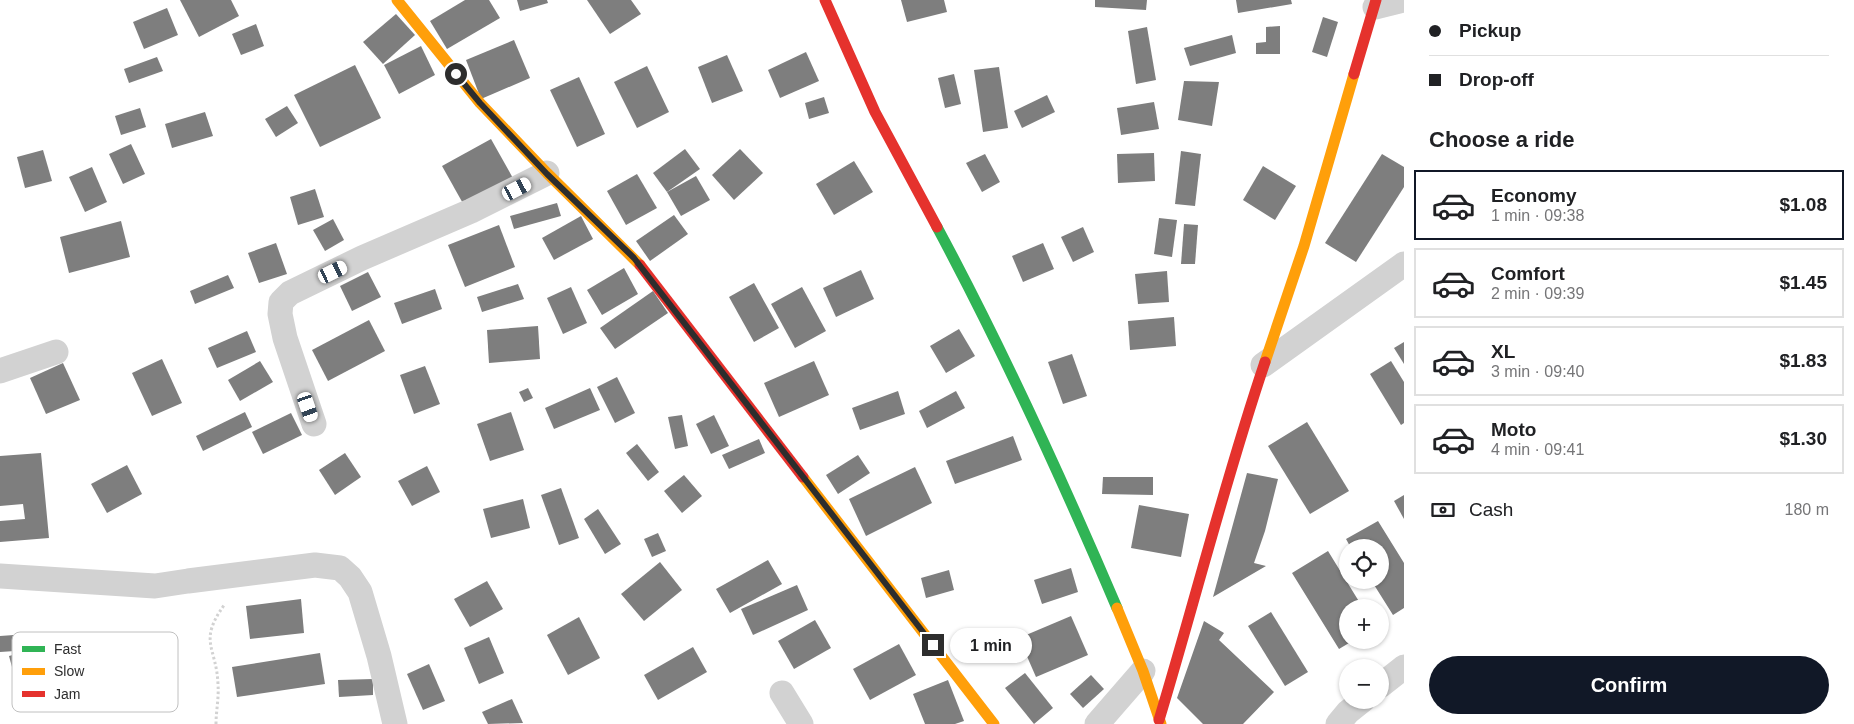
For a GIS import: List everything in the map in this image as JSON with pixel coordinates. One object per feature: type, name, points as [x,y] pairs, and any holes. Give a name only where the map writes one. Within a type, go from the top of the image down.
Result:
[{"type":"street","points":[[397,0],[480,103],[547,174],[634,258],[994,724]]},
{"type":"street","points":[[825,0],[875,112],[977,301],[1090,545],[1143,671],[1160,722]]},
{"type":"street","points":[[1160,722],[1243,426],[1304,246],[1376,3],[1404,0]]},
{"type":"street","points":[[314,424],[285,338],[280,314],[281,302],[290,293],[354,262],[471,211],[547,174]]},
{"type":"street","points":[[1263,365],[1404,264]]},
{"type":"street","points":[[0,371],[56,352]]},
{"type":"street","points":[[0,576],[155,586],[316,565],[340,568],[350,577],[360,592],[395,724]]},
{"type":"street","points":[[1389,679],[1404,667]]},
{"type":"street","points":[[1097,724],[1143,671]]},
{"type":"street","points":[[782,693],[801,724]]},
{"type":"street","points":[[1338,724],[1352,709]]},
{"type":"path","points":[[216,724],[218,684],[209,635],[218,613],[254,572]]},
{"type":"building","points":[[180,0],[231,0],[239,16],[199,37]]},
{"type":"building","points":[[465,0],[489,0],[500,18],[447,49],[430,21]]},
{"type":"building","points":[[517,0],[547,0],[548,3],[520,11]]},
{"type":"building","points":[[587,0],[631,0],[641,14],[610,34]]},
{"type":"building","points":[[901,0],[944,0],[947,12],[907,22]]},
{"type":"building","points":[[1095,0],[1147,0],[1146,10],[1095,7]]},
{"type":"building","points":[[1236,0],[1291,0],[1292,4],[1238,13]]},
{"type":"building","points":[[167,8],[178,35],[144,49],[133,22]]},
{"type":"building","points":[[396,14],[415,35],[383,64],[363,42]]},
{"type":"building","points":[[1323,17],[1338,22],[1327,57],[1312,52]]},
{"type":"building","points":[[256,24],[264,46],[241,55],[232,34]]},
{"type":"building","points":[[1280,26],[1280,54],[1256,54],[1256,43],[1266,42],[1266,27]]},
{"type":"building","points":[[1147,27],[1156,80],[1136,84],[1128,31]]},
{"type":"building","points":[[1232,35],[1236,53],[1190,66],[1184,48]]},
{"type":"building","points":[[514,40],[530,78],[481,99],[466,60]]},
{"type":"building","points":[[421,46],[435,75],[399,94],[384,65]]},
{"type":"building","points":[[806,52],[819,81],[780,98],[768,70]]},
{"type":"building","points":[[727,55],[743,91],[712,103],[698,67]]},
{"type":"building","points":[[157,57],[163,71],[129,83],[124,69]]},
{"type":"building","points":[[355,65],[381,118],[320,147],[294,95]]},
{"type":"building","points":[[647,66],[669,112],[637,128],[614,82]]},
{"type":"building","points":[[999,67],[1008,128],[983,132],[974,70]]},
{"type":"building","points":[[954,74],[961,104],[945,108],[938,78]]},
{"type":"building","points":[[579,77],[605,134],[577,147],[550,90]]},
{"type":"building","points":[[1184,81],[1219,82],[1212,126],[1178,120]]},
{"type":"building","points":[[1047,95],[1055,112],[1022,128],[1014,111]]},
{"type":"building","points":[[824,97],[829,113],[809,119],[805,103]]},
{"type":"building","points":[[1154,102],[1159,129],[1121,135],[1117,108]]},
{"type":"building","points":[[287,106],[298,123],[276,137],[265,119]]},
{"type":"building","points":[[140,108],[146,127],[121,135],[115,116]]},
{"type":"building","points":[[205,112],[213,136],[172,148],[165,124]]},
{"type":"building","points":[[491,139],[514,180],[465,207],[442,166]]},
{"type":"building","points":[[131,144],[145,174],[123,184],[109,154]]},
{"type":"building","points":[[685,149],[700,169],[667,192],[653,173]]},
{"type":"building","points":[[740,149],[763,173],[734,200],[712,175]]},
{"type":"building","points":[[43,150],[52,181],[25,188],[17,157]]},
{"type":"building","points":[[1181,151],[1201,154],[1195,206],[1175,204]]},
{"type":"building","points":[[1154,153],[1155,181],[1118,183],[1117,154]]},
{"type":"building","points":[[985,154],[1000,182],[982,192],[966,163]]},
{"type":"building","points":[[1382,154],[1404,167],[1404,187],[1356,262],[1325,243]]},
{"type":"building","points":[[854,161],[873,192],[834,215],[816,184]]},
{"type":"building","points":[[1263,166],[1296,186],[1275,220],[1243,200]]},
{"type":"building","points":[[92,167],[107,202],[85,212],[69,177]]},
{"type":"building","points":[[637,174],[657,208],[626,225],[607,191]]},
{"type":"building","points":[[696,176],[710,200],[681,216],[667,192]]},
{"type":"building","points":[[315,189],[324,217],[298,225],[290,197]]},
{"type":"building","points":[[557,203],[561,216],[514,229],[510,216]]},
{"type":"building","points":[[674,215],[688,234],[650,261],[636,241]]},
{"type":"building","points":[[581,216],[593,239],[554,260],[542,238]]},
{"type":"building","points":[[1159,218],[1177,220],[1172,257],[1154,254]]},
{"type":"building","points":[[333,219],[344,240],[325,251],[313,230]]},
{"type":"building","points":[[121,221],[130,257],[69,273],[60,237]]},
{"type":"building","points":[[1184,224],[1198,225],[1195,264],[1181,264]]},
{"type":"building","points":[[499,225],[515,267],[465,287],[448,245]]},
{"type":"building","points":[[1083,227],[1094,252],[1073,262],[1061,237]]},
{"type":"building","points":[[276,243],[287,274],[259,283],[248,253]]},
{"type":"building","points":[[1043,243],[1054,269],[1023,282],[1012,256]]},
{"type":"building","points":[[624,268],[638,294],[602,315],[587,290]]},
{"type":"building","points":[[861,270],[874,299],[836,317],[823,288]]},
{"type":"building","points":[[1167,271],[1169,302],[1138,304],[1135,274]]},
{"type":"building","points":[[368,272],[381,297],[352,311],[340,286]]},
{"type":"building","points":[[228,275],[234,288],[195,304],[190,291]]},
{"type":"building","points":[[754,283],[779,328],[754,342],[729,297]]},
{"type":"building","points":[[518,284],[524,299],[482,312],[477,297]]},
{"type":"building","points":[[571,287],[587,323],[563,334],[547,298]]},
{"type":"building","points":[[802,287],[826,331],[795,348],[771,304]]},
{"type":"building","points":[[435,289],[442,309],[402,324],[394,303]]},
{"type":"building","points":[[653,291],[668,313],[615,349],[600,328]]},
{"type":"building","points":[[1174,317],[1176,346],[1130,350],[1128,321]]},
{"type":"building","points":[[369,320],[385,351],[328,381],[312,350]]},
{"type":"building","points":[[538,326],[540,359],[489,363],[487,330]]},
{"type":"building","points":[[959,329],[975,356],[946,373],[930,346]]},
{"type":"building","points":[[247,331],[256,352],[217,368],[208,348]]},
{"type":"building","points":[[1404,342],[1404,364],[1394,348]]},
{"type":"building","points":[[1072,354],[1087,396],[1063,404],[1048,362]]},
{"type":"building","points":[[162,359],[182,403],[152,416],[132,373]]},
{"type":"building","points":[[260,361],[273,382],[240,401],[228,380]]},
{"type":"building","points":[[814,361],[829,395],[779,417],[764,383]]},
{"type":"building","points":[[1391,361],[1404,382],[1404,423],[1401,425],[1370,374]]},
{"type":"building","points":[[63,363],[80,400],[46,414],[30,378]]},
{"type":"building","points":[[425,366],[440,404],[414,414],[400,375]]},
{"type":"building","points":[[617,377],[635,413],[615,423],[597,387]]},
{"type":"building","points":[[528,388],[533,398],[524,402],[519,392]]},
{"type":"building","points":[[590,388],[600,410],[554,429],[545,408]]},
{"type":"building","points":[[898,391],[905,414],[860,430],[852,408]]},
{"type":"building","points":[[956,391],[965,408],[927,428],[919,411]]},
{"type":"building","points":[[245,412],[252,427],[203,451],[196,436]]},
{"type":"building","points":[[511,412],[524,450],[490,461],[477,424]]},
{"type":"building","points":[[291,413],[302,435],[263,454],[252,432]]},
{"type":"building","points":[[682,415],[688,446],[675,449],[668,417]]},
{"type":"building","points":[[714,415],[729,446],[711,454],[696,424]]},
{"type":"building","points":[[1307,422],[1349,491],[1310,514],[1268,446]]},
{"type":"building","points":[[1013,436],[1022,460],[955,484],[946,461]]},
{"type":"building","points":[[759,439],[765,453],[729,469],[722,455]]},
{"type":"building","points":[[637,444],[659,472],[648,481],[626,453]]},
{"type":"building","points":[[41,453],[49,538],[0,542],[0,521],[25,519],[23,504],[0,506],[0,456]]},
{"type":"building","points":[[345,453],[361,477],[335,495],[319,470]]},
{"type":"building","points":[[858,455],[870,473],[838,494],[826,475]]},
{"type":"building","points":[[127,465],[142,494],[107,513],[91,484]]},
{"type":"building","points":[[427,466],[440,492],[412,506],[398,481]]},
{"type":"building","points":[[915,467],[932,503],[866,536],[849,499]]},
{"type":"building","points":[[1247,473],[1278,479],[1265,531],[1254,563],[1266,566],[1213,597]]},
{"type":"building","points":[[684,475],[702,496],[682,513],[664,491]]},
{"type":"building","points":[[1103,477],[1153,477],[1153,495],[1102,494]]},
{"type":"building","points":[[561,488],[579,538],[559,545],[541,495]]},
{"type":"building","points":[[1404,495],[1404,519],[1394,501]]},
{"type":"building","points":[[523,499],[530,528],[491,538],[483,509]]},
{"type":"building","points":[[1139,505],[1189,514],[1181,557],[1131,548]]},
{"type":"building","points":[[598,509],[621,544],[605,554],[584,519]]},
{"type":"building","points":[[1378,521],[1404,563],[1404,608],[1393,615],[1389,609],[1389,599],[1383,599],[1377,589],[1389,589],[1389,539],[1346,539]]},
{"type":"building","points":[[658,533],[666,551],[652,557],[644,539]]},
{"type":"building","points":[[1328,551],[1339,569],[1339,589],[1351,589],[1357,599],[1339,599],[1339,649],[1292,573]]},
{"type":"building","points":[[768,560],[782,584],[730,613],[716,589]]},
{"type":"building","points":[[660,562],[682,590],[644,621],[621,594]]},
{"type":"building","points":[[1071,568],[1078,592],[1042,604],[1034,580]]},
{"type":"building","points":[[949,570],[954,590],[926,598],[921,578]]},
{"type":"building","points":[[487,581],[503,609],[470,627],[454,599]]},
{"type":"building","points":[[797,585],[808,610],[753,635],[741,609]]},
{"type":"building","points":[[301,599],[304,633],[250,639],[246,606]]},
{"type":"building","points":[[1271,612],[1308,672],[1285,686],[1248,626]]},
{"type":"building","points":[[1071,616],[1088,655],[1036,677],[1019,638]]},
{"type":"building","points":[[579,617],[600,658],[568,675],[547,635]]},
{"type":"building","points":[[815,620],[831,648],[794,669],[778,641]]},
{"type":"building","points":[[1204,621],[1224,633],[1219,640],[1274,692],[1243,724],[1203,724],[1177,698]]},
{"type":"building","points":[[12,635],[12,651],[0,652],[0,636]]},
{"type":"building","points":[[489,637],[504,673],[479,684],[464,648]]},
{"type":"building","points":[[899,644],[916,675],[870,700],[853,669]]},
{"type":"building","points":[[693,647],[707,672],[658,700],[644,675]]},
{"type":"building","points":[[320,653],[325,684],[237,697],[232,667]]},
{"type":"building","points":[[12,655],[12,667],[9,656]]},
{"type":"building","points":[[429,664],[445,701],[423,710],[407,674]]},
{"type":"building","points":[[1025,673],[1053,708],[1034,724],[1005,688]]},
{"type":"building","points":[[1091,675],[1104,689],[1083,708],[1070,694]]},
{"type":"building","points":[[373,679],[373,695],[339,697],[338,680]]},
{"type":"building","points":[[948,680],[964,721],[955,724],[925,724],[913,694]]},
{"type":"building","points":[[512,699],[523,723],[488,724],[482,712]]},
{"type":"traffic: fast","points":[[937,227],[1031,415],[1117,608]]},
{"type":"traffic: slow","points":[[397,0],[480,103],[547,173],[640,265]]},
{"type":"traffic: slow","points":[[1265,362],[1304,246],[1354,74]]},
{"type":"traffic: slow","points":[[803,477],[994,724]]},
{"type":"traffic: slow","points":[[1117,608],[1143,671],[1161,724]]},
{"type":"traffic: jam","points":[[825,0],[875,112],[937,227]]},
{"type":"traffic: jam","points":[[1354,74],[1376,0]]},
{"type":"traffic: jam","points":[[640,265],[803,477]]},
{"type":"traffic: jam","points":[[1159,720],[1250,406],[1265,362]]},
{"type":"route","points":[[456,74],[480,103],[547,174],[585,208],[634,258],[933,645]]}]
